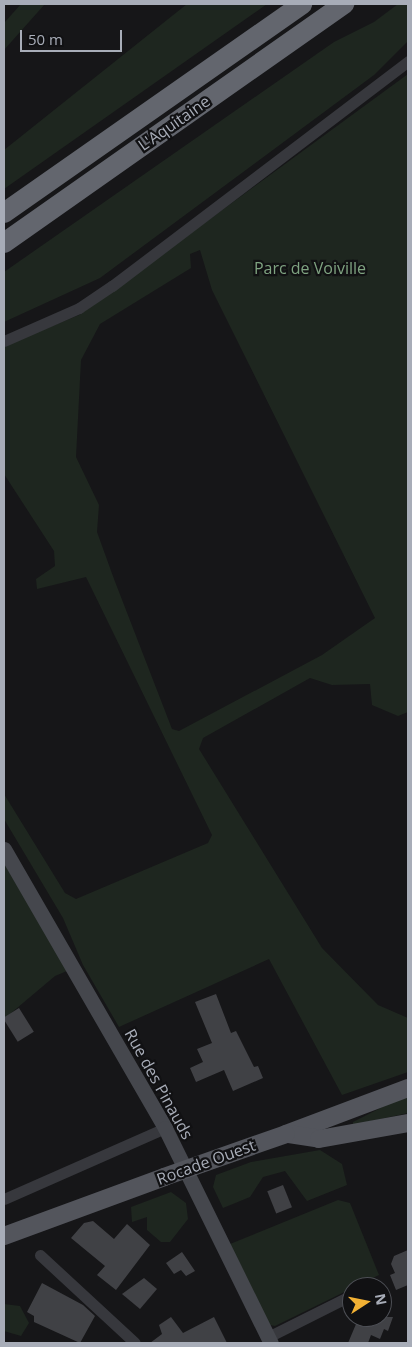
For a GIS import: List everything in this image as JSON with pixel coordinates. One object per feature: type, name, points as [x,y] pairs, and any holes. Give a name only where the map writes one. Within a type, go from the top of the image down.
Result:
[{"type":"highway","name":"L'Aquitaine","points":[[4,213],[302,4]]},
{"type":"highway","name":"L'Aquitaine","points":[[4,242],[344,4]]},
{"type":"main road","points":[[366,1104],[408,1081]]},
{"type":"main road","name":"Rocade Ouest","points":[[4,1236],[408,1088]]},
{"type":"main road","points":[[286,1134],[320,1139],[408,1123]]},
{"type":"street","points":[[4,341],[79,308],[112,286],[408,61]]},
{"type":"street","name":"Rue des Pinauds","points":[[4,849],[165,1128],[269,1340]]},
{"type":"street","points":[[4,1199],[165,1128]]},
{"type":"street","points":[[40,1255],[135,1343]]},
{"type":"street","points":[[269,1340],[342,1300]]},
{"type":"green space","points":[[21,4],[45,4],[4,50],[4,23]]},
{"type":"green space","points":[[187,4],[267,4],[4,189],[4,150]]},
{"type":"green space","points":[[398,4],[408,4],[408,41],[374,75],[100,278],[4,322],[4,272],[334,42],[374,22]]},
{"type":"green space","name":"Parc de Voiville","points":[[408,74],[408,712],[398,716],[372,705],[370,684],[332,685],[310,678],[203,738],[199,749],[322,948],[378,1005],[408,1018],[408,1072],[342,1095],[269,959],[119,1027],[83,965],[63,918],[4,819],[4,794],[65,893],[76,899],[208,843],[212,835],[86,577],[37,589],[36,579],[55,566],[54,551],[4,474],[4,346],[79,315]],"holes":[[[200,250],[212,290],[375,618],[322,655],[179,731],[172,729],[114,579],[97,532],[99,505],[76,457],[81,360],[100,324],[191,268],[190,254]]]},
{"type":"green space","points":[[4,863],[67,971],[55,976],[4,1019]]},
{"type":"green space","points":[[408,1094],[408,1113],[353,1125],[353,1122]]},
{"type":"green space","points":[[320,1150],[342,1164],[347,1185],[307,1201],[285,1171],[263,1177],[250,1197],[223,1208],[213,1187],[216,1175],[251,1162]]},
{"type":"green space","points":[[171,1192],[186,1203],[188,1219],[170,1242],[161,1242],[147,1230],[147,1217],[132,1222],[131,1207]]},
{"type":"green space","points":[[338,1200],[350,1203],[379,1275],[375,1277],[342,1277],[342,1293],[275,1326],[270,1325],[230,1244]]},
{"type":"green space","points":[[4,1304],[20,1306],[29,1323],[21,1336],[4,1331]]},
{"type":"building","points":[[216,994],[231,1033],[236,1031],[254,1067],[258,1066],[263,1078],[233,1091],[224,1070],[196,1082],[190,1068],[203,1062],[197,1049],[212,1043],[195,1002]]},
{"type":"building","points":[[19,1008],[34,1032],[18,1042],[4,1017]]},
{"type":"building","points":[[283,1185],[292,1207],[276,1214],[267,1191]]},
{"type":"building","points":[[93,1221],[114,1239],[127,1224],[150,1245],[116,1290],[97,1275],[105,1266],[71,1238],[84,1223]]},
{"type":"building","points":[[408,1250],[408,1285],[396,1290],[390,1275],[395,1273],[391,1264],[394,1256]]},
{"type":"building","points":[[182,1252],[195,1271],[186,1276],[181,1270],[174,1274],[166,1263]]},
{"type":"building","points":[[144,1278],[157,1289],[140,1309],[122,1294]]},
{"type":"building","points":[[42,1283],[83,1305],[95,1316],[80,1343],[34,1322],[34,1316],[27,1312]]},
{"type":"building","points":[[171,1317],[183,1333],[214,1317],[227,1343],[150,1343],[162,1334],[159,1325]]},
{"type":"building","points":[[355,1327],[389,1327],[388,1331],[384,1329],[380,1339],[371,1335],[368,1343],[348,1343]]}]
